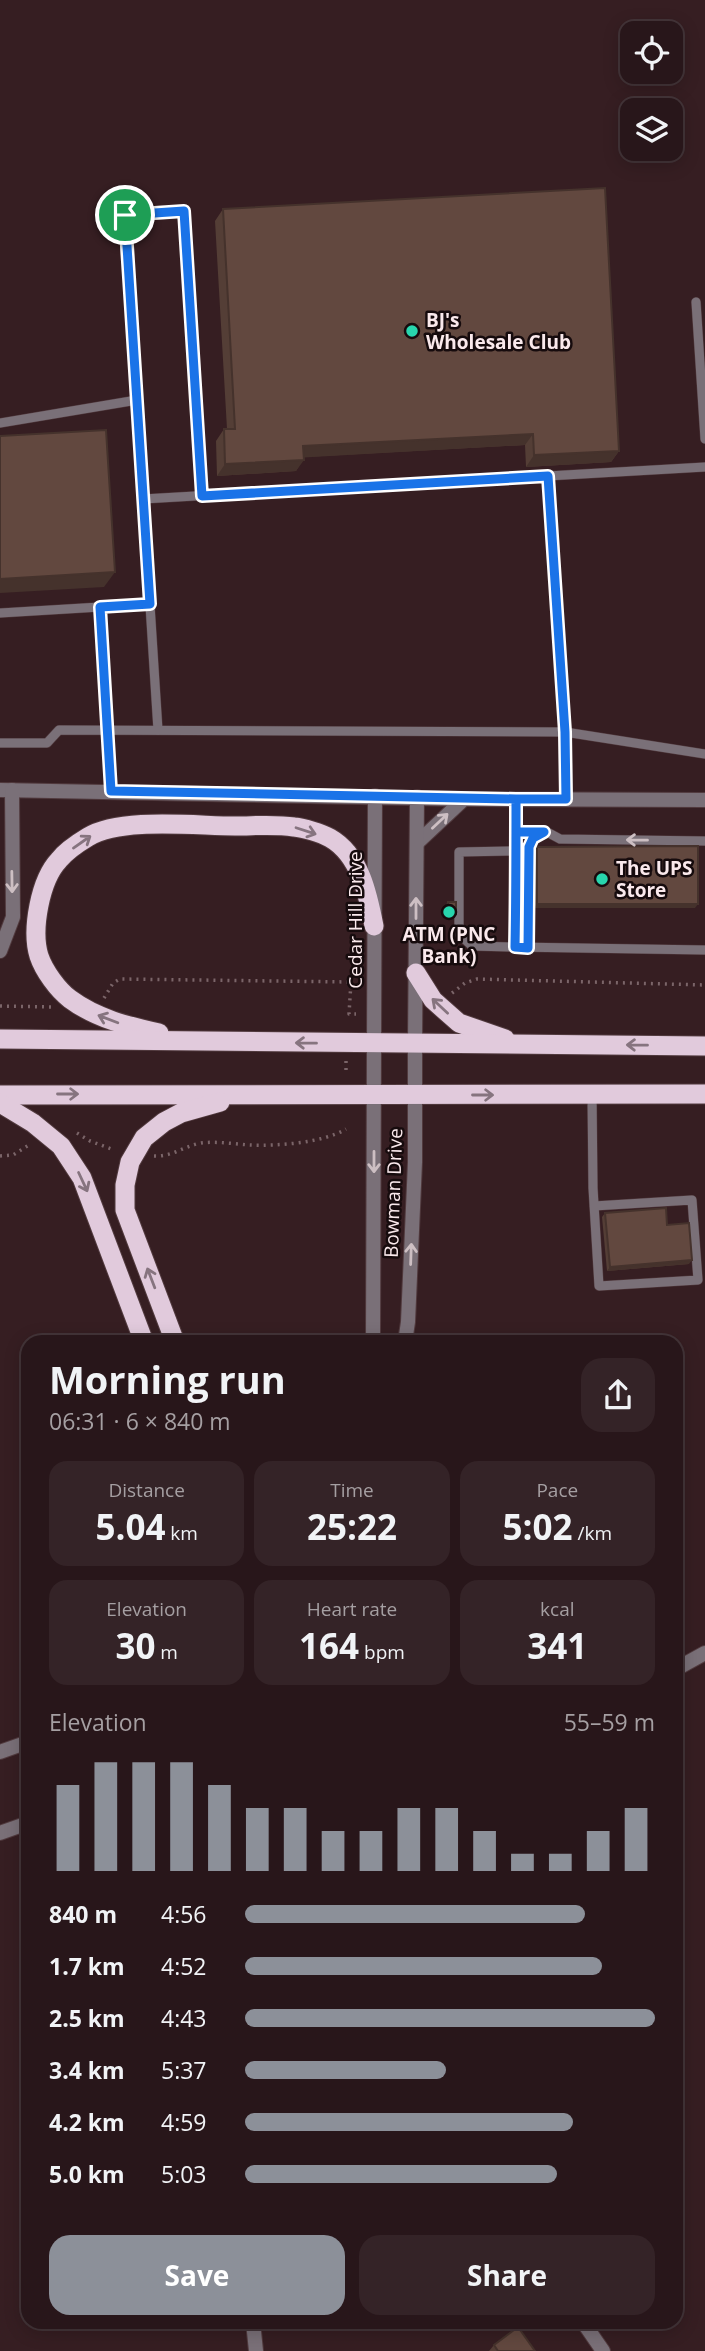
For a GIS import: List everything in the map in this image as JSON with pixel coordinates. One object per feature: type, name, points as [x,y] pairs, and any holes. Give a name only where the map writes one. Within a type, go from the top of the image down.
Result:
[{"type":"highway","points":[[198,1042],[119,1024],[92,1013],[67,998],[52,980],[39,956],[39,902],[49,875],[58,860],[89,836],[130,825],[295,827],[329,838],[343,849],[367,891],[374,926]]},
{"type":"highway","points":[[416,973],[433,1000],[459,1023],[520,1044]]},
{"type":"highway","points":[[0,1039],[705,1046]]},
{"type":"highway","points":[[172,1335],[125,1210],[125,1185],[130,1162],[144,1138],[181,1113],[211,1103],[292,1094]]},
{"type":"highway","points":[[0,1095],[705,1094]]},
{"type":"highway","points":[[0,1104],[33,1123],[61,1146],[82,1178],[141,1335]]},
{"type":"street","points":[[0,951],[13,917],[6,790],[464,799],[705,800]]},
{"type":"street","name":"Cedar Hill Drive","points":[[374,1044],[375,796]]},
{"type":"street","points":[[415,1044],[417,797]]},
{"type":"street","points":[[417,843],[464,799]]},
{"type":"street","name":"Bowman Drive","points":[[373,1335],[374,1044]]},
{"type":"street","name":"Bowman Drive","points":[[406,1335],[414,1176],[415,1044]]},
{"type":"street","points":[[683,1665],[705,1653]]},
{"type":"street","points":[[0,1752],[21,1744]]},
{"type":"street","points":[[0,1833],[21,1826]]},
{"type":"street","points":[[254,2329],[256,2351]]},
{"type":"street","points":[[588,2329],[604,2351]]},
{"type":"lane","points":[[158,730],[125,215],[184,211],[202,496]]},
{"type":"lane","points":[[696,302],[705,439]]},
{"type":"lane","points":[[0,423],[137,400]]},
{"type":"lane","points":[[143,499],[705,467]]},
{"type":"lane","points":[[548,476],[565,732],[566,799]]},
{"type":"lane","points":[[0,613],[150,604]]},
{"type":"lane","points":[[100,607],[111,791]]},
{"type":"lane","points":[[0,743],[47,743],[59,730],[565,732],[705,754]]},
{"type":"lane","points":[[515,947],[516,799]]},
{"type":"lane","points":[[516,832],[544,832],[560,839],[705,841]]},
{"type":"lane","points":[[528,948],[529,847],[533,838],[544,832]]},
{"type":"lane","points":[[516,851],[459,852],[459,934],[472,946],[705,950]]},
{"type":"lane","points":[[592,1095],[594,1206],[599,1286],[698,1280],[692,1200],[594,1206]]},
{"type":"path","points":[[102,1003],[113,983],[120,979],[351,982],[349,1014],[356,1014]]},
{"type":"path","points":[[446,998],[465,983],[477,979],[705,985]]},
{"type":"path","points":[[0,1006],[60,1007]]},
{"type":"path","points":[[346,1060],[346,1073]]},
{"type":"path","points":[[148,1152],[154,1156],[167,1157],[200,1143],[254,1145],[308,1141],[334,1136],[346,1129]]},
{"type":"path","points":[[72,1130],[90,1141],[123,1152]]},
{"type":"path","points":[[0,1156],[13,1155],[36,1138]]},
{"type":"building","name":"BJ's Wholesale Club","points":[[605,188],[619,451],[534,455],[533,434],[303,446],[304,460],[225,464],[224,429],[235,429],[223,209]]},
{"type":"building","points":[[106,430],[115,572],[0,579],[0,436]]},
{"type":"building","points":[[698,846],[698,904],[537,904],[537,847]]},
{"type":"building","points":[[448,902],[456,902],[456,914],[448,914]]},
{"type":"building","points":[[666,1208],[667,1225],[689,1223],[692,1260],[610,1267],[605,1213]]},
{"type":"building","points":[[515,2329],[519,2329],[535,2351],[498,2351],[494,2345]]},
{"type":"place","name":"BJ's Wholesale Club","points":[[412,331]]},
{"type":"place","name":"The UPS Store","points":[[602,879]]},
{"type":"place","name":"ATM (PNC Bank)","points":[[449,912]]},
{"type":"route","points":[[125,215],[150,604],[100,607],[111,791],[516,799],[515,947],[528,948],[529,847],[533,838],[544,832],[516,832],[516,799],[566,799],[565,732],[548,476],[202,496],[184,211],[125,215]]}]
